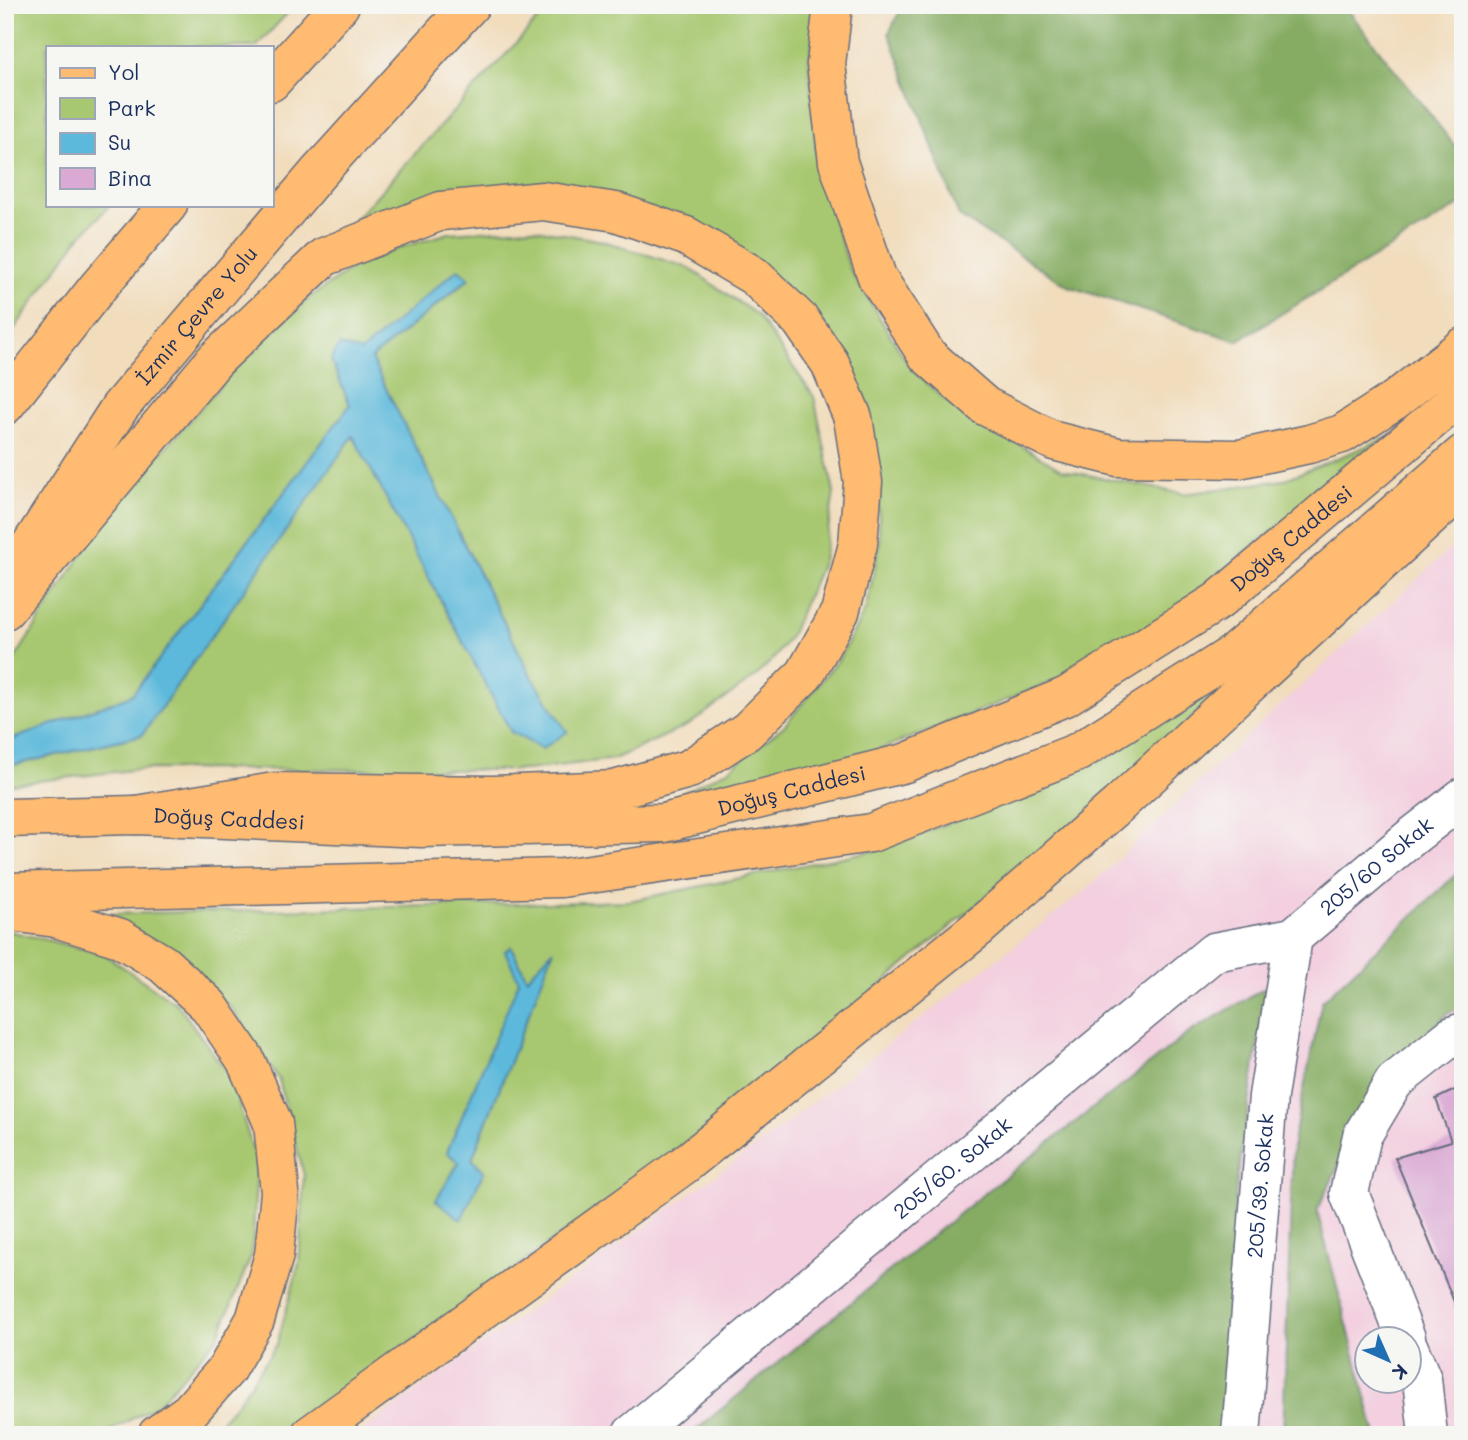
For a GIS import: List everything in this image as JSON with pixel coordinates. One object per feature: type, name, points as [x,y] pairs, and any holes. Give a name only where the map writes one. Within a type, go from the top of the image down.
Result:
[{"type":"main road","points":[[273,80],[340,5]]},
{"type":"main road","name":"İzmir Çevre Yolu","points":[[5,585],[120,407],[318,173],[470,5]]},
{"type":"main road","points":[[833,5],[826,64],[838,162],[877,277],[927,355],[985,406],[1054,441],[1118,457],[1239,459],[1309,444],[1342,433],[1395,400],[1463,347]]},
{"type":"main road","points":[[5,610],[215,360],[324,257],[441,211],[544,201],[616,212],[686,236],[754,276],[801,321],[830,363],[853,418],[863,482],[858,544],[840,612],[805,674],[747,731],[688,769],[614,790],[493,795],[274,792],[136,815]]},
{"type":"main road","points":[[5,405],[98,287],[167,206]]},
{"type":"main road","name":"Doğuş Caddesi","points":[[5,818],[136,815],[421,828],[664,823],[905,763],[1067,696],[1218,601],[1463,394]]},
{"type":"main road","points":[[5,892],[562,878],[871,834],[1077,752],[1233,654],[1463,454]]},
{"type":"main road","points":[[310,1435],[684,1165],[977,929],[1118,805],[1463,487]]},
{"type":"main road","points":[[5,911],[56,918],[120,938],[163,964],[209,1006],[245,1059],[273,1123],[280,1192],[274,1255],[255,1320],[226,1370],[189,1412],[157,1435]]},
{"type":"street","name":"205/60 Sokak","points":[[1293,937],[1463,797]]},
{"type":"street","name":"205/60. Sokak","points":[[631,1435],[1214,953],[1293,937]]},
{"type":"street","name":"205/39. Sokak","points":[[1241,1435],[1268,1096],[1293,937]]},
{"type":"street","points":[[1400,1324],[1349,1193],[1362,1136],[1394,1082],[1452,1036],[1463,1032]]},
{"type":"street","points":[[1422,1379],[1428,1435]]},
{"type":"shaded area","points":[[1463,537],[1463,1435],[356,1435],[777,1131],[1087,889],[1248,735]]},
{"type":"green space","points":[[5,5],[295,5],[257,46],[46,46],[46,206],[109,206],[78,239],[5,342]]},
{"type":"green space","points":[[551,5],[820,5],[809,59],[818,172],[850,269],[911,369],[950,404],[1063,470],[1184,494],[1283,480],[1392,436],[1111,659],[866,755],[720,798],[665,801],[728,770],[785,725],[839,659],[865,611],[880,545],[876,451],[754,260],[563,192],[346,229]]},
{"type":"green space","points":[[903,5],[1344,5],[1454,145],[1463,147],[1463,203],[1237,341],[1068,286],[959,216],[889,33]]},
{"type":"green space","points":[[530,228],[603,241],[689,268],[757,315],[814,397],[834,493],[823,561],[790,636],[774,658],[755,677],[689,725],[614,759],[526,770],[141,769],[5,785],[5,767],[142,735],[353,435],[511,732],[567,732],[529,672],[371,359],[469,279],[457,270],[361,353],[340,345],[331,360],[350,405],[132,695],[5,742],[5,674],[109,512],[255,346],[309,298],[354,267],[402,247],[449,233]]},
{"type":"green space","points":[[1238,672],[1147,762],[710,1128],[281,1435],[208,1435],[237,1403],[277,1344],[299,1264],[304,1175],[279,1080],[234,1011],[183,961],[111,914],[629,901],[881,849],[1064,778]],"holes":[[[511,947],[527,978],[553,951],[472,1159],[484,1172],[437,1200],[459,1162],[447,1152],[520,981],[505,951]]]},
{"type":"green space","points":[[1463,868],[1463,1007],[1449,1012],[1373,1094],[1317,1211],[1352,1344],[1352,1394],[1365,1394],[1376,1435],[1283,1435],[1293,1142],[1322,1001]]},
{"type":"green space","points":[[5,930],[104,954],[178,1005],[231,1078],[257,1164],[252,1254],[218,1337],[157,1405],[102,1435],[5,1435]]},
{"type":"green space","points":[[1267,987],[1236,1188],[1220,1435],[690,1435],[967,1207],[1190,1032]]},
{"type":"water","points":[[458,269],[469,278],[371,359],[529,672],[567,732],[542,749],[511,732],[353,436],[142,735],[5,767],[5,742],[132,695],[350,405],[331,360],[339,345],[361,352]]},
{"type":"water","points":[[511,947],[527,978],[554,949],[472,1159],[484,1171],[461,1220],[436,1200],[459,1163],[447,1152],[519,981],[505,951]]},
{"type":"building","points":[[1463,1086],[1463,1300],[1455,1304],[1395,1158],[1451,1141],[1436,1099]]}]
